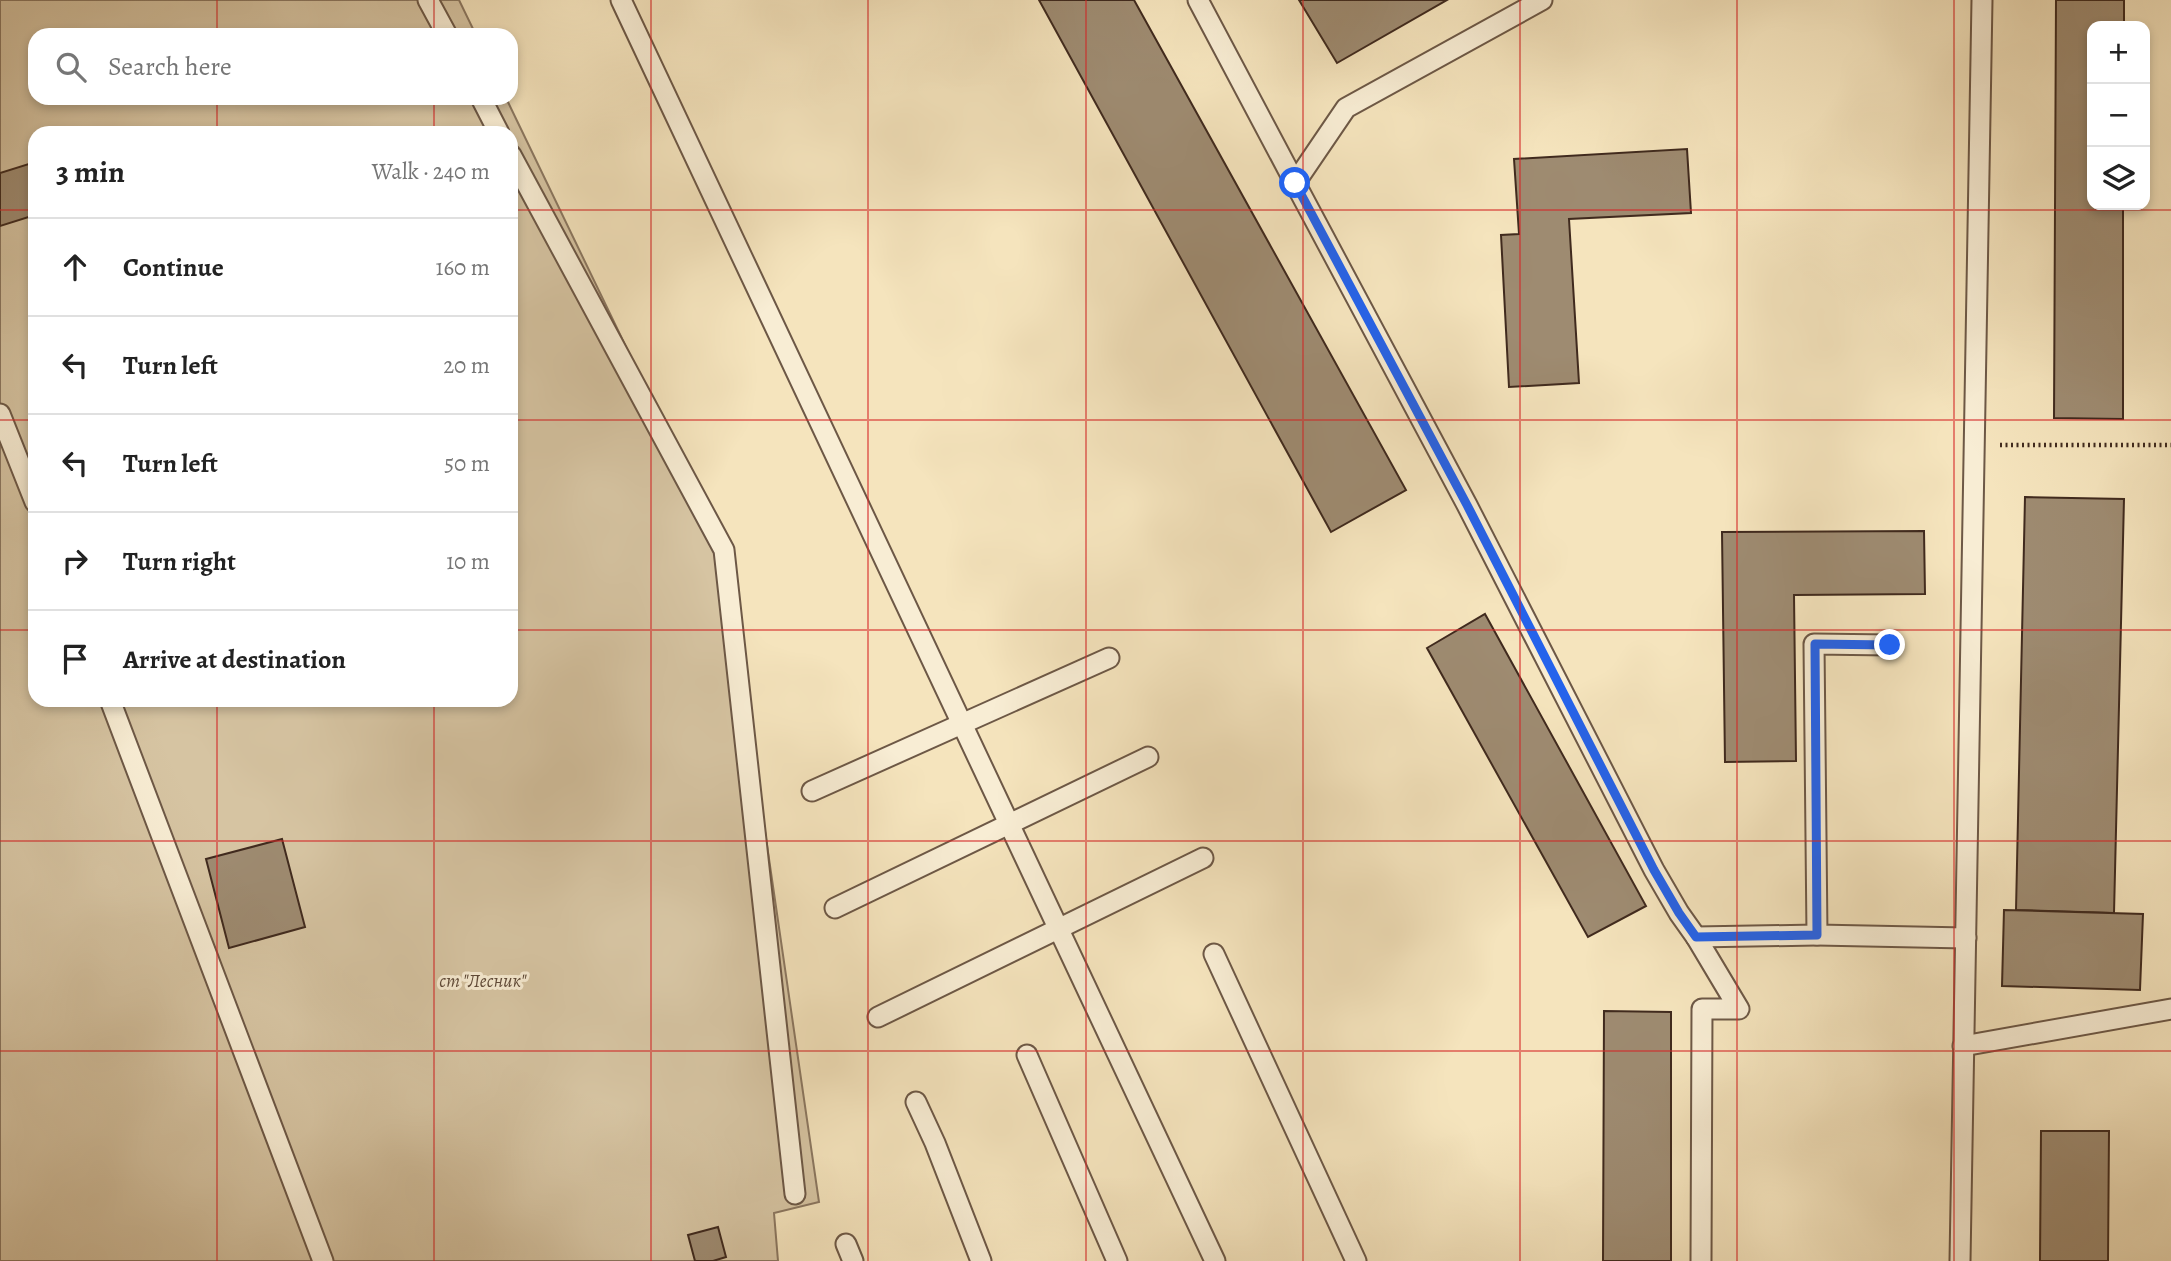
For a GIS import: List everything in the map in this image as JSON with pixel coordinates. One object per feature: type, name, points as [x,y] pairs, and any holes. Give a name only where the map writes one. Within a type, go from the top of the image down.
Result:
[{"type":"lane","points":[[428,0],[443,28]]},
{"type":"lane","points":[[621,0],[1215,1261]]},
{"type":"lane","points":[[1198,0],[1467,505],[1654,870],[1739,1009],[1702,1009],[1701,1261]]},
{"type":"lane","points":[[1295,183],[1346,108],[1542,0]]},
{"type":"lane","points":[[1960,1261],[1982,0]]},
{"type":"lane","points":[[485,105],[495,126]]},
{"type":"lane","points":[[518,168],[724,550],[795,1194]]},
{"type":"lane","points":[[0,414],[28,484]]},
{"type":"lane","points":[[1817,935],[1815,644],[1890,645]]},
{"type":"lane","points":[[813,792],[1109,658]]},
{"type":"lane","points":[[113,707],[323,1261]]},
{"type":"lane","points":[[835,908],[1148,757]]},
{"type":"lane","points":[[878,1017],[1203,858]]},
{"type":"lane","points":[[1696,937],[1817,935],[1966,938]]},
{"type":"lane","points":[[1214,954],[1356,1261]]},
{"type":"lane","points":[[1964,1046],[2171,1009]]},
{"type":"lane","points":[[1027,1055],[1117,1261]]},
{"type":"lane","points":[[916,1102],[981,1261]]},
{"type":"path","points":[[1974,444],[2171,445]]},
{"type":"green space","name":"ст \"Лесник\"","points":[[0,0],[459,0],[473,28],[28,28],[28,105],[509,105],[724,550],[819,1202],[774,1213],[778,1261],[0,1261]]},
{"type":"building","points":[[1039,0],[1134,0],[1406,490],[1331,532]]},
{"type":"building","points":[[1299,0],[1447,0],[1337,63]]},
{"type":"building","points":[[2056,0],[2124,0],[2124,21],[2087,21],[2087,210],[2123,210],[2123,419],[2054,418]]},
{"type":"building","points":[[1687,149],[1691,213],[1569,219],[1579,383],[1509,387],[1501,235],[1519,234],[1514,159]]},
{"type":"building","points":[[28,164],[28,217],[0,226],[0,173]]},
{"type":"building","points":[[2025,497],[2124,499],[2114,913],[2016,910]]},
{"type":"building","points":[[1924,531],[1925,594],[1794,595],[1796,761],[1725,762],[1722,532]]},
{"type":"building","points":[[1485,614],[1646,906],[1588,937],[1427,648]]},
{"type":"building","points":[[282,839],[305,927],[229,948],[206,859]]},
{"type":"building","points":[[2004,910],[2143,914],[2140,990],[2002,986]]},
{"type":"building","points":[[1604,1011],[1671,1012],[1671,1261],[1603,1261]]},
{"type":"building","points":[[2041,1131],[2109,1131],[2108,1261],[2040,1261]]},
{"type":"building","points":[[718,1227],[726,1257],[713,1261],[695,1261],[688,1235]]},
{"type":"route","points":[[1295,183],[1467,505],[1654,870],[1696,937],[1817,935],[1815,644],[1890,645]]}]
